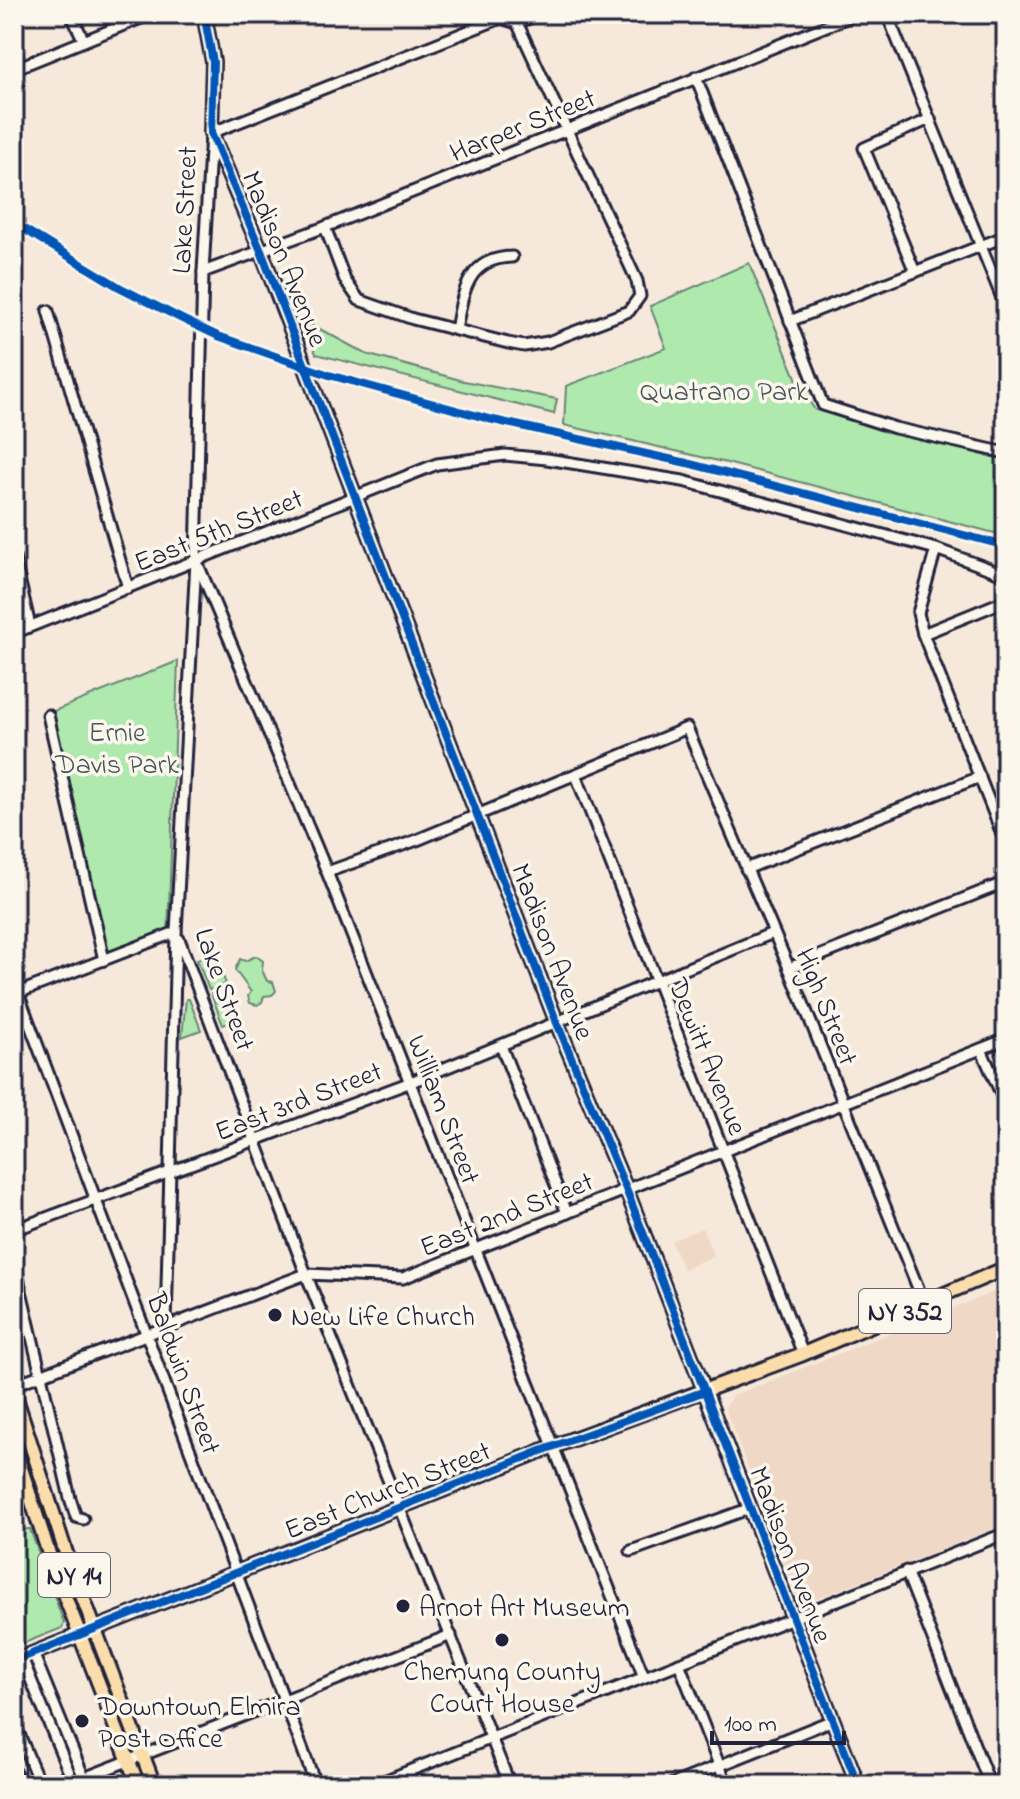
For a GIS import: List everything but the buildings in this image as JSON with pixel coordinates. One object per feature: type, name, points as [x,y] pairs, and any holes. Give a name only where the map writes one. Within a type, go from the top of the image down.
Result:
[{"type":"main road","name":"Lake Street","points":[[204,14],[213,62],[211,133]]},
{"type":"main road","name":"Madison Avenue","points":[[211,133],[261,251],[557,1023],[626,1189],[858,1785]]},
{"type":"main road","name":"East Church Street","points":[[87,1632],[554,1446],[803,1354],[1006,1268]]},
{"type":"main road","name":"NY 14","points":[[14,1392],[87,1632],[138,1785]]},
{"type":"main road","name":"NY 14","points":[[14,1447],[52,1563],[87,1632],[154,1785]]},
{"type":"main road","name":"NY 352","points":[[23,1657],[87,1632]]},
{"type":"street","points":[[71,14],[84,41]]},
{"type":"street","points":[[14,69],[151,14]]},
{"type":"street","points":[[211,133],[501,18],[515,19],[539,14]]},
{"type":"street","name":"Harper Street","points":[[203,272],[325,227],[856,14]]},
{"type":"street","points":[[887,14],[1006,308]]},
{"type":"street","points":[[325,227],[350,291],[359,300],[456,330],[524,346],[535,345],[629,311],[640,296],[637,281],[515,19]]},
{"type":"street","points":[[696,77],[823,405],[895,428],[1006,453]]},
{"type":"street","points":[[915,272],[864,148],[930,119]]},
{"type":"street","name":"Lake Street","points":[[211,133],[203,272],[196,561],[176,932],[306,1274],[510,1785]]},
{"type":"street","points":[[790,321],[1006,236]]},
{"type":"street","points":[[456,330],[461,300],[474,271],[495,258],[512,257]]},
{"type":"street","points":[[48,311],[128,588]]},
{"type":"street","name":"East 5th Street","points":[[14,633],[437,464],[505,455],[683,481],[936,549],[1006,575]]},
{"type":"street","points":[[936,549],[918,613],[923,634],[1006,844]]},
{"type":"street","points":[[14,557],[30,626]]},
{"type":"street","name":"William Street","points":[[196,561],[327,872],[644,1677]]},
{"type":"street","points":[[923,634],[1006,603]]},
{"type":"street","points":[[48,715],[104,960]]},
{"type":"street","name":"High Street","points":[[576,775],[687,728],[789,968],[924,1303]]},
{"type":"street","points":[[327,872],[576,775]]},
{"type":"street","name":"Dewitt Avenue","points":[[576,775],[803,1354]]},
{"type":"street","points":[[746,869],[980,777]]},
{"type":"street","points":[[789,968],[1006,882]]},
{"type":"street","points":[[16,994],[176,932],[166,1326]]},
{"type":"street","name":"East 3rd Street","points":[[14,1230],[411,1082],[773,933]]},
{"type":"street","name":"Baldwin Street","points":[[14,976],[16,994],[148,1334],[316,1785]]},
{"type":"street","name":"East 2nd Street","points":[[14,1385],[306,1274],[403,1278],[1006,1039]]},
{"type":"street","points":[[501,1046],[567,1213]]},
{"type":"street","points":[[981,1049],[1006,1105]]},
{"type":"street","points":[[14,1261],[70,1498],[76,1517],[83,1519]]},
{"type":"street","points":[[631,1551],[751,1508]]},
{"type":"street","points":[[374,1785],[1006,1533]]},
{"type":"street","points":[[906,1571],[990,1785]]},
{"type":"street","points":[[23,1657],[70,1784],[451,1635]]},
{"type":"street","points":[[23,1657],[84,1778]]},
{"type":"street","points":[[679,1663],[727,1785]]},
{"type":"street","points":[[671,1785],[833,1720]]},
{"type":"street","points":[[14,1722],[40,1785]]},
{"type":"street","points":[[14,1771],[20,1785]]},
{"type":"shaded area","points":[[702,1228],[714,1256],[683,1269],[671,1241]]},
{"type":"shaded area","points":[[1006,1287],[1006,1524],[800,1605],[725,1408],[732,1396]]},
{"type":"green space","name":"Quatrano Park","points":[[749,263],[799,385],[815,410],[1006,459],[1006,536],[727,463],[564,425],[566,386],[666,348],[650,306]]},
{"type":"green space","points":[[303,320],[366,354],[464,381],[557,399],[554,414],[316,354]]},
{"type":"green space","name":"Ernie Davis Park","points":[[178,661],[168,935],[104,960],[51,712]]},
{"type":"green space","points":[[214,953],[226,984],[209,990],[197,959]]},
{"type":"green space","points":[[256,956],[263,961],[262,970],[267,981],[273,982],[276,991],[264,996],[257,1005],[250,1003],[248,996],[251,992],[235,970],[240,959],[245,961]]},
{"type":"green space","points":[[228,987],[240,1019],[223,1025],[211,994]]},
{"type":"green space","points":[[186,999],[189,999],[201,1030],[182,1037]]},
{"type":"green space","points":[[30,1529],[64,1623],[62,1628],[14,1647],[14,1534]]},
{"type":"railway","points":[[14,1753],[27,1785]]},
{"type":"cycle path","points":[[204,14],[213,62],[211,133],[261,251],[557,1023],[626,1189],[858,1785]]},
{"type":"cycle path","points":[[14,223],[119,287],[182,319],[218,336],[329,375],[489,419],[687,463],[1006,546]]},
{"type":"cycle path","points":[[14,1661],[541,1451],[705,1391]]},
{"type":"place","name":"New Life Church","points":[[275,1315]]},
{"type":"place","name":"Arnot Art Museum","points":[[403,1606]]},
{"type":"place","name":"Chemung County Court House","points":[[502,1640]]},
{"type":"place","name":"Downtown Elmira Post Office","points":[[82,1721]]}]
